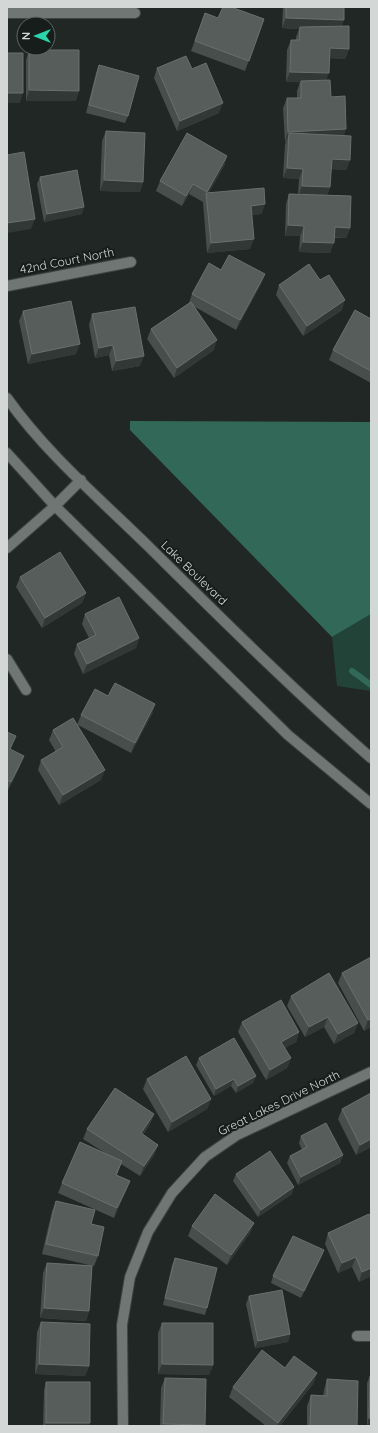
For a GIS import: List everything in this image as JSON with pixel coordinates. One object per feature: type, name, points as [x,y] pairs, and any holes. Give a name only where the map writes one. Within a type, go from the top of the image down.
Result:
[{"type":"street","points":[[7,13],[134,13]]},
{"type":"street","name":"42nd Court North","points":[[7,286],[131,262]]},
{"type":"street","name":"Lake Boulevard","points":[[7,398],[26,425],[80,480],[310,705],[371,758]]},
{"type":"street","points":[[7,453],[55,506],[288,735],[371,804]]},
{"type":"street","points":[[7,548],[55,506],[80,480]]},
{"type":"street","points":[[7,660],[26,690]]},
{"type":"street","name":"Great Lakes Drive North","points":[[123,1426],[122,1325],[130,1277],[148,1232],[172,1193],[205,1157],[237,1135],[371,1072]]},
{"type":"street","points":[[357,1336],[371,1336]]},
{"type":"shaded area","points":[[130,421],[371,422],[371,614],[332,637],[130,430]]},
{"type":"shaded area","points":[[371,614],[371,691],[337,686],[332,637]]},
{"type":"building","points":[[223,7],[231,7],[264,19],[249,61],[195,41],[205,13],[218,18]]},
{"type":"building","points":[[286,7],[344,7],[344,20],[286,18]]},
{"type":"building","points":[[349,26],[349,49],[330,48],[329,73],[290,72],[291,40],[299,40],[300,27]]},
{"type":"building","points":[[56,50],[79,50],[79,91],[29,90],[29,56],[56,56]]},
{"type":"building","points":[[7,53],[16,53],[16,56],[23,56],[23,93],[7,93]]},
{"type":"building","points":[[186,56],[192,69],[206,63],[223,103],[180,121],[157,68]]},
{"type":"building","points":[[99,65],[139,76],[128,116],[89,105]]},
{"type":"building","points":[[330,80],[331,97],[345,96],[346,129],[288,132],[287,98],[301,98],[301,81]]},
{"type":"building","points":[[106,131],[145,133],[143,182],[104,180]]},
{"type":"building","points":[[187,133],[227,156],[207,192],[193,184],[186,196],[160,181]]},
{"type":"building","points":[[289,133],[351,136],[350,160],[332,159],[330,187],[302,186],[303,169],[287,168]]},
{"type":"building","points":[[24,152],[35,219],[7,223],[7,155]]},
{"type":"building","points":[[77,170],[84,207],[47,214],[40,177]]},
{"type":"building","points":[[264,188],[265,204],[251,206],[254,239],[211,243],[206,193]]},
{"type":"building","points":[[289,194],[351,196],[350,228],[335,227],[334,243],[303,242],[304,226],[288,225]]},
{"type":"building","points":[[229,255],[265,274],[240,320],[192,294],[209,263],[221,270]]},
{"type":"building","points":[[309,264],[320,280],[329,275],[345,300],[307,326],[279,285]]},
{"type":"building","points":[[71,301],[80,344],[32,354],[23,311]]},
{"type":"building","points":[[191,302],[217,340],[177,368],[151,329]]},
{"type":"building","points":[[135,307],[144,356],[116,361],[113,345],[99,348],[92,314]]},
{"type":"building","points":[[355,310],[371,319],[371,371],[333,350]]},
{"type":"building","points":[[60,552],[86,593],[45,618],[20,577]]},
{"type":"building","points":[[119,597],[139,638],[87,664],[77,644],[96,635],[85,614]]},
{"type":"building","points":[[115,683],[155,704],[135,743],[81,715],[95,689],[108,696]]},
{"type":"building","points":[[73,718],[105,770],[63,795],[41,760],[63,747],[53,730]]},
{"type":"building","points":[[7,732],[16,736],[10,749],[24,756],[11,782],[7,780]]},
{"type":"building","points":[[371,957],[371,1019],[368,1020],[342,973]]},
{"type":"building","points":[[329,973],[358,1023],[338,1034],[328,1017],[309,1027],[291,996]]},
{"type":"building","points":[[281,1000],[299,1032],[281,1042],[291,1058],[270,1070],[242,1022]]},
{"type":"building","points":[[234,1038],[256,1076],[238,1086],[234,1079],[216,1089],[199,1058]]},
{"type":"building","points":[[186,1056],[211,1099],[172,1122],[147,1079]]},
{"type":"building","points":[[115,1088],[154,1114],[141,1133],[158,1145],[144,1166],[87,1129]]},
{"type":"building","points":[[371,1093],[371,1139],[360,1145],[342,1109]]},
{"type":"building","points":[[326,1123],[343,1155],[301,1177],[290,1156],[307,1147],[301,1136]]},
{"type":"building","points":[[80,1142],[122,1161],[116,1175],[130,1181],[117,1208],[62,1183]]},
{"type":"building","points":[[270,1151],[294,1187],[261,1210],[236,1174]]},
{"type":"building","points":[[215,1194],[254,1223],[231,1255],[192,1226]]},
{"type":"building","points":[[56,1201],[95,1210],[91,1224],[104,1227],[98,1256],[46,1244]]},
{"type":"building","points":[[369,1214],[371,1218],[371,1268],[362,1272],[356,1257],[342,1263],[328,1233]]},
{"type":"building","points":[[293,1236],[324,1250],[304,1291],[273,1276]]},
{"type":"building","points":[[175,1258],[217,1268],[207,1308],[165,1298]]},
{"type":"building","points":[[47,1263],[92,1266],[89,1311],[44,1308]]},
{"type":"building","points":[[282,1290],[290,1334],[258,1341],[249,1296]]},
{"type":"building","points":[[41,1322],[90,1324],[89,1366],[39,1364]]},
{"type":"building","points":[[162,1323],[213,1323],[213,1365],[162,1364]]},
{"type":"building","points":[[262,1350],[285,1368],[294,1356],[317,1373],[278,1423],[233,1387]]},
{"type":"building","points":[[370,1376],[371,1418],[369,1418]]},
{"type":"building","points":[[165,1378],[206,1379],[205,1425],[163,1424]]},
{"type":"building","points":[[327,1379],[358,1381],[357,1426],[310,1426],[311,1395],[327,1396]]},
{"type":"building","points":[[46,1382],[90,1382],[90,1423],[46,1423]]},
{"type":"waterway","points":[[352,671],[371,685]]}]
